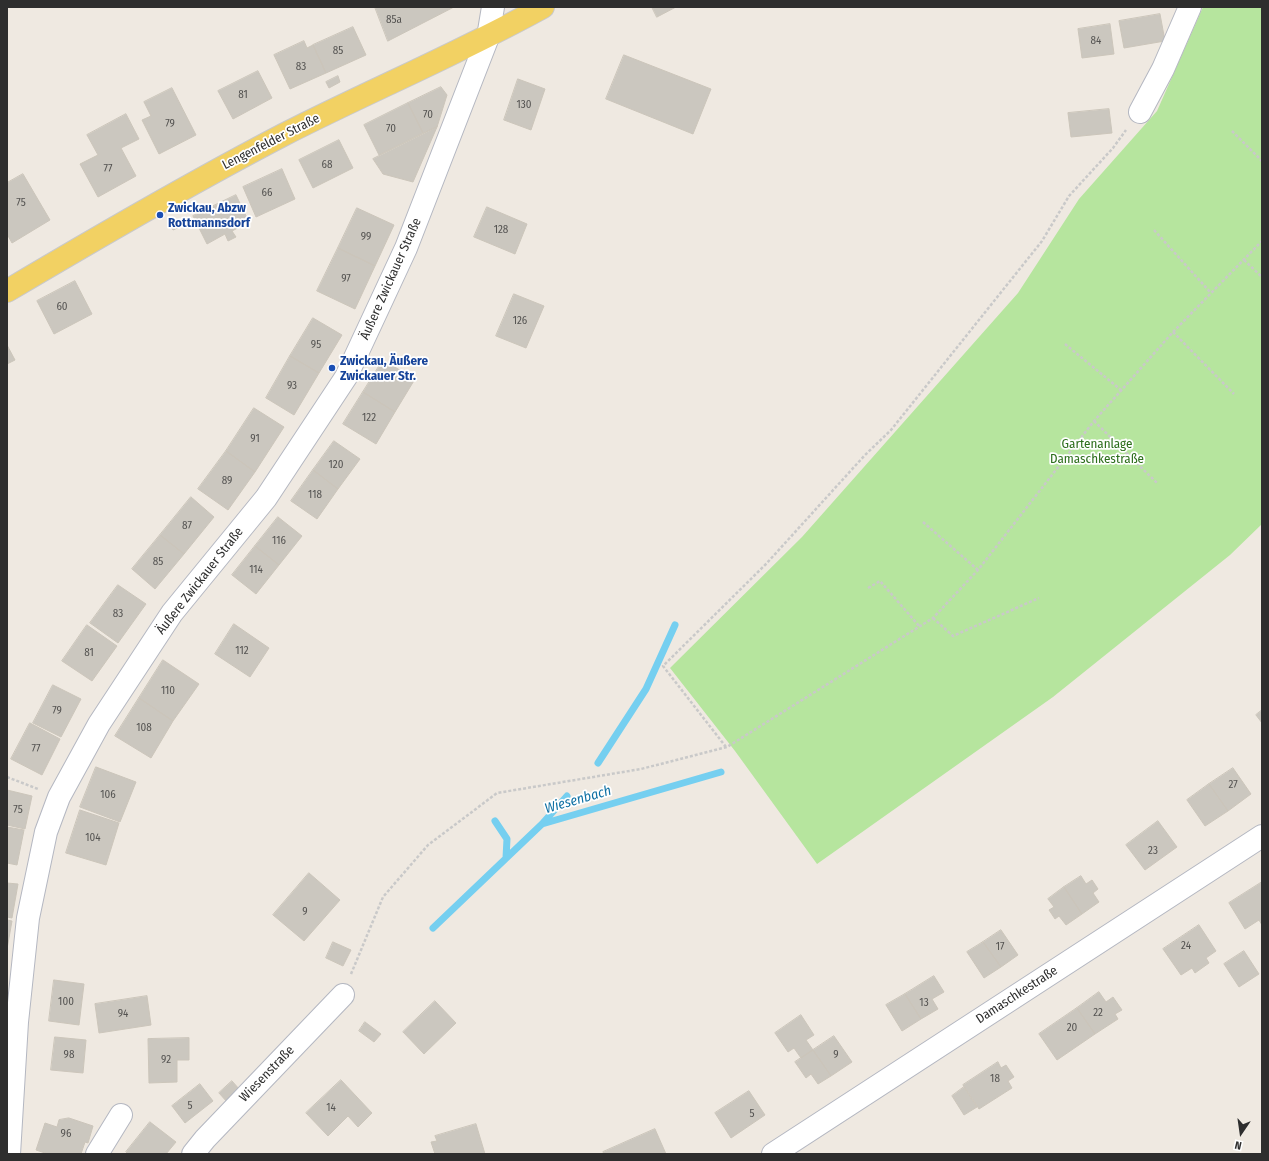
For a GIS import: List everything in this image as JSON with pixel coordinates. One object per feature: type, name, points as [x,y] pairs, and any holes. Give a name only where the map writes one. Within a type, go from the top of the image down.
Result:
[{"type":"main road","name":"Lengenfelder Straße","points":[[7,291],[156,203],[284,134],[488,38],[543,7]]},
{"type":"street","name":"Äußere Zwickauer Straße","points":[[9,1154],[17,1022],[28,918],[46,832],[59,797],[99,724],[172,613],[266,498],[346,377],[406,248],[488,38],[493,7]]},
{"type":"street","points":[[1140,112],[1163,68],[1190,7]]},
{"type":"street","name":"Damaschkestraße","points":[[773,1154],[1262,836]]},
{"type":"street","name":"Wiesenstraße","points":[[193,1154],[205,1139],[343,995]]},
{"type":"street","points":[[97,1154],[121,1115]]},
{"type":"path","points":[[726,747],[663,666],[766,564],[865,455],[891,430],[1042,241],[1069,196],[1113,148],[1140,112]]},
{"type":"path","points":[[1232,131],[1262,161]]},
{"type":"path","points":[[1154,230],[1211,293]]},
{"type":"path","points":[[343,995],[383,897],[428,845],[497,793],[641,769],[726,747],[933,618],[978,570],[1094,421],[1121,390],[1173,332],[1262,241]]},
{"type":"path","points":[[1244,260],[1262,277]]},
{"type":"path","points":[[1173,332],[1234,394]]},
{"type":"path","points":[[1064,344],[1121,390]]},
{"type":"path","points":[[1094,421],[1157,483]]},
{"type":"path","points":[[923,522],[978,570]]},
{"type":"path","points":[[868,588],[880,581],[920,627]]},
{"type":"path","points":[[933,618],[953,636],[1039,598]]},
{"type":"path","points":[[7,777],[59,797]]},
{"type":"green space","name":"Gartenanlage Damaschkestraße","points":[[1203,7],[1262,7],[1262,524],[1230,555],[1053,697],[817,864],[735,751],[670,668],[802,537],[1018,293],[1079,199],[1157,111]]},
{"type":"building","points":[[375,7],[454,7],[388,41]]},
{"type":"building","points":[[652,7],[676,7],[657,17]]},
{"type":"building","points":[[1160,14],[1165,41],[1124,48],[1119,21]]},
{"type":"building","points":[[1110,24],[1114,54],[1082,58],[1078,29]]},
{"type":"building","points":[[353,27],[366,55],[326,73],[313,45]]},
{"type":"building","points":[[304,41],[307,48],[313,45],[326,73],[290,89],[274,55]]},
{"type":"building","points":[[624,55],[711,89],[693,134],[606,99]]},
{"type":"building","points":[[258,71],[272,98],[233,119],[218,91]]},
{"type":"building","points":[[338,76],[340,82],[329,88],[326,82]]},
{"type":"building","points":[[518,79],[545,89],[531,130],[504,120]]},
{"type":"building","points":[[441,87],[447,95],[437,127],[423,133],[408,103]]},
{"type":"building","points":[[172,88],[196,135],[159,154],[142,120],[151,116],[144,102]]},
{"type":"building","points":[[408,103],[423,133],[379,155],[364,125]]},
{"type":"building","points":[[1109,109],[1112,133],[1071,137],[1068,113]]},
{"type":"building","points":[[126,114],[139,139],[121,148],[136,176],[98,197],[80,164],[98,155],[87,135]]},
{"type":"building","points":[[437,127],[413,182],[383,174],[373,159]]},
{"type":"building","points":[[339,140],[353,168],[313,188],[299,160]]},
{"type":"building","points":[[282,169],[295,199],[256,217],[243,187]]},
{"type":"building","points":[[23,174],[50,220],[12,243],[7,234],[7,183]]},
{"type":"building","points":[[236,195],[249,222],[232,231],[236,237],[228,241],[225,234],[207,244],[193,216]]},
{"type":"building","points":[[487,207],[527,224],[515,254],[474,237]]},
{"type":"building","points":[[357,208],[394,225],[375,266],[338,248]]},
{"type":"building","points":[[179,219],[182,226],[173,230],[169,223]]},
{"type":"building","points":[[338,248],[375,266],[355,309],[317,291]]},
{"type":"building","points":[[75,281],[92,314],[54,334],[37,301]]},
{"type":"building","points":[[514,294],[544,306],[526,348],[496,336]]},
{"type":"building","points":[[313,318],[342,335],[319,373],[290,356]]},
{"type":"building","points":[[7,345],[15,360],[7,364]]},
{"type":"building","points":[[290,356],[319,373],[294,415],[266,398]]},
{"type":"building","points":[[383,360],[415,379],[395,412],[363,392]]},
{"type":"building","points":[[363,392],[395,412],[376,444],[343,424]]},
{"type":"building","points":[[254,408],[284,427],[255,472],[226,451]]},
{"type":"building","points":[[334,441],[360,459],[338,489],[313,470]]},
{"type":"building","points":[[226,451],[255,472],[228,510],[198,489]]},
{"type":"building","points":[[313,470],[338,489],[317,519],[291,501]]},
{"type":"building","points":[[191,497],[214,517],[184,554],[160,535]]},
{"type":"building","points":[[278,517],[302,536],[279,565],[255,546]]},
{"type":"building","points":[[160,535],[184,554],[155,589],[132,569]]},
{"type":"building","points":[[255,546],[279,565],[256,594],[232,575]]},
{"type":"building","points":[[118,585],[146,604],[118,643],[90,623]]},
{"type":"building","points":[[234,624],[269,648],[250,677],[215,654]]},
{"type":"building","points":[[87,625],[117,646],[92,681],[62,661]]},
{"type":"building","points":[[163,660],[199,684],[173,721],[139,698]]},
{"type":"building","points":[[53,685],[81,699],[61,737],[33,723]]},
{"type":"building","points":[[139,698],[173,721],[151,758],[115,736]]},
{"type":"building","points":[[1262,710],[1262,723],[1256,715]]},
{"type":"building","points":[[30,723],[60,739],[42,775],[11,759]]},
{"type":"building","points":[[96,767],[136,782],[120,822],[80,807]]},
{"type":"building","points":[[1233,768],[1251,794],[1228,811],[1209,784]]},
{"type":"building","points":[[1209,784],[1228,811],[1205,826],[1187,800]]},
{"type":"building","points":[[7,790],[32,796],[25,829],[7,825]]},
{"type":"building","points":[[80,810],[119,823],[106,865],[66,853]]},
{"type":"building","points":[[1158,821],[1177,847],[1145,870],[1126,845]]},
{"type":"building","points":[[7,827],[24,830],[17,865],[7,863]]},
{"type":"building","points":[[309,873],[340,900],[304,941],[273,915]]},
{"type":"building","points":[[1081,876],[1086,884],[1092,880],[1098,889],[1093,893],[1099,902],[1082,914],[1064,887]]},
{"type":"building","points":[[1262,882],[1262,925],[1259,920],[1245,929],[1229,903]]},
{"type":"building","points":[[7,883],[18,884],[12,918],[7,917]]},
{"type":"building","points":[[1064,887],[1082,914],[1066,925],[1059,916],[1055,919],[1049,910],[1054,907],[1048,899]]},
{"type":"building","points":[[7,920],[12,921],[7,949]]},
{"type":"building","points":[[1199,925],[1216,951],[1206,958],[1209,963],[1195,973],[1192,968],[1181,975],[1163,949]]},
{"type":"building","points":[[1001,930],[1018,955],[1001,967],[983,942]]},
{"type":"building","points":[[333,942],[351,950],[343,966],[326,958]]},
{"type":"building","points":[[983,942],[1001,967],[984,978],[967,952]]},
{"type":"building","points":[[1244,951],[1259,974],[1239,987],[1224,964]]},
{"type":"building","points":[[934,976],[944,992],[932,999],[938,1009],[921,1019],[905,994]]},
{"type":"building","points":[[54,980],[84,984],[79,1025],[49,1021]]},
{"type":"building","points":[[1099,992],[1106,1002],[1113,997],[1122,1010],[1115,1014],[1118,1019],[1095,1034],[1077,1008]]},
{"type":"building","points":[[905,994],[921,1019],[902,1031],[886,1005]]},
{"type":"building","points":[[147,996],[151,1025],[99,1033],[95,1004]]},
{"type":"building","points":[[435,1001],[456,1023],[424,1054],[403,1032]]},
{"type":"building","points":[[1077,1008],[1095,1034],[1057,1060],[1039,1034]]},
{"type":"building","points":[[801,1015],[814,1035],[806,1040],[813,1050],[801,1058],[794,1048],[788,1052],[775,1033]]},
{"type":"building","points":[[365,1022],[381,1034],[374,1042],[359,1031]]},
{"type":"building","points":[[834,1036],[852,1062],[831,1076],[813,1050]]},
{"type":"building","points":[[55,1037],[86,1040],[83,1073],[51,1070]]},
{"type":"building","points":[[189,1038],[189,1060],[177,1060],[177,1082],[149,1083],[148,1039]]},
{"type":"building","points":[[813,1050],[831,1076],[818,1084],[811,1074],[806,1078],[795,1062]]},
{"type":"building","points":[[998,1062],[1001,1068],[1006,1065],[1014,1077],[1008,1081],[1012,1088],[979,1109],[963,1085]]},
{"type":"building","points":[[341,1080],[372,1113],[358,1127],[348,1116],[328,1136],[306,1113]]},
{"type":"building","points":[[232,1081],[240,1090],[227,1102],[219,1093]]},
{"type":"building","points":[[200,1084],[213,1101],[185,1123],[172,1106]]},
{"type":"building","points":[[964,1087],[977,1107],[964,1115],[952,1096]]},
{"type":"building","points":[[749,1091],[765,1115],[731,1138],[715,1113]]},
{"type":"building","points":[[69,1118],[93,1126],[88,1143],[85,1142],[81,1154],[48,1154],[36,1150],[45,1123],[57,1127],[59,1120]]},
{"type":"building","points":[[150,1122],[176,1142],[166,1154],[128,1154],[126,1152]]},
{"type":"building","points":[[476,1124],[485,1154],[435,1154],[431,1142],[437,1141],[435,1136]]},
{"type":"building","points":[[655,1129],[666,1154],[604,1154],[603,1152]]},
{"type":"waterway","points":[[598,763],[646,689],[675,625]]},
{"type":"waterway","name":"Wiesenbach","points":[[433,928],[542,824],[721,772]]},
{"type":"waterway","points":[[542,824],[567,796]]},
{"type":"waterway","points":[[495,821],[507,839],[506,858]]},
{"type":"place","name":"Zwickau, Abzw Rottmannsdorf","points":[[160,215]]},
{"type":"place","name":"Zwickau, Äußere Zwickauer Str.","points":[[332,368]]}]
